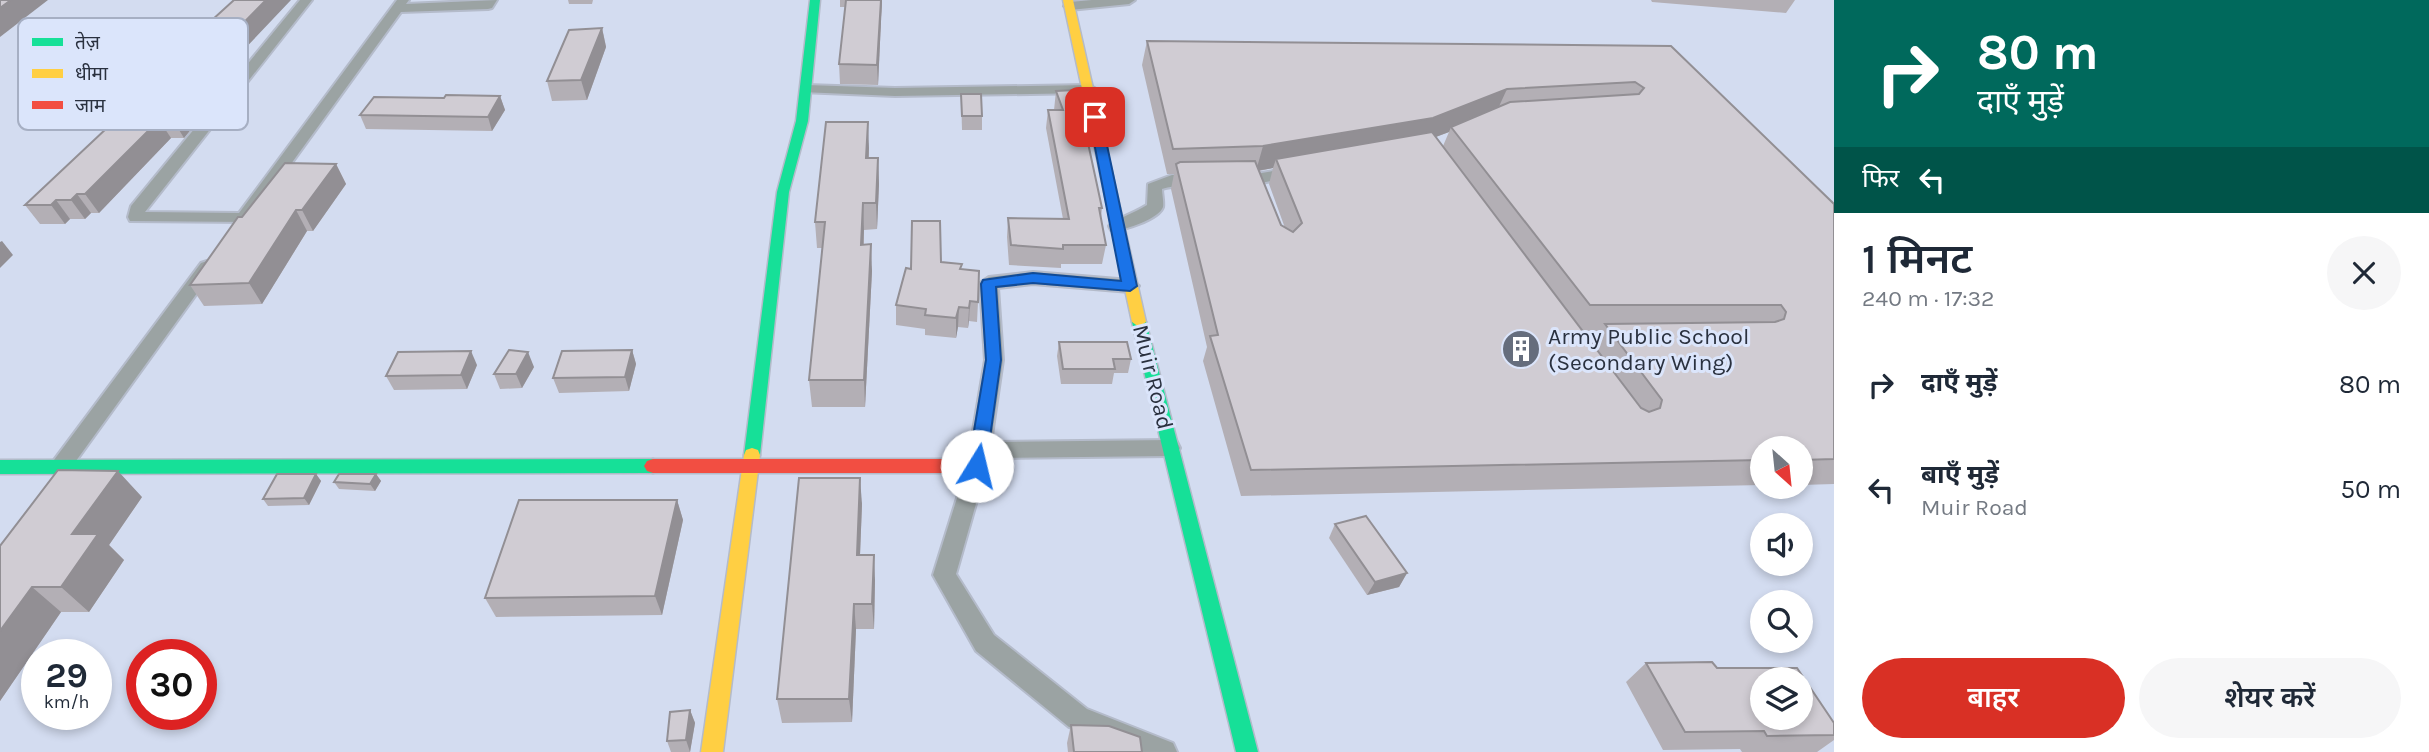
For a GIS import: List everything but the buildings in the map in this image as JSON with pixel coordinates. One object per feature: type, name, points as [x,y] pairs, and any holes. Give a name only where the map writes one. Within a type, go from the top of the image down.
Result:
[{"type":"street","points":[[248,72],[306,0]]},
{"type":"street","points":[[201,130],[137,209],[136,217],[239,224],[400,4],[488,5],[491,0]]},
{"type":"street","points":[[712,752],[751,466],[783,192],[791,171],[807,89],[815,0]]},
{"type":"street","points":[[1069,3],[1129,0]]},
{"type":"street","name":"Muir Road","points":[[1069,3],[1130,286],[1247,752]]},
{"type":"street","points":[[807,89],[895,92],[1089,89]]},
{"type":"street","points":[[1254,183],[1308,169]]},
{"type":"street","points":[[1117,226],[1138,219],[1155,207],[1154,187],[1172,180],[1220,180]]},
{"type":"street","points":[[61,467],[218,252]]},
{"type":"street","points":[[1130,286],[1033,278],[989,284],[994,360],[978,458],[944,575],[985,643],[1078,718],[1164,752]]},
{"type":"street","points":[[0,467],[751,466],[1170,448]]},
{"type":"traffic: fast","points":[[752,455],[783,192],[802,121],[815,0]]},
{"type":"traffic: fast","points":[[1139,322],[1247,752]]},
{"type":"traffic: fast","points":[[0,467],[653,466]]},
{"type":"traffic: slow","points":[[1068,0],[1139,322]]},
{"type":"traffic: slow","points":[[712,752],[752,455]]},
{"type":"traffic: jam","points":[[653,466],[977,466]]},
{"type":"place","name":"Army Public School (Secondary Wing)","points":[[1521,349]]},
{"type":"route","points":[[977,466],[994,360],[989,284],[1033,278],[1130,286],[1095,117]]}]
